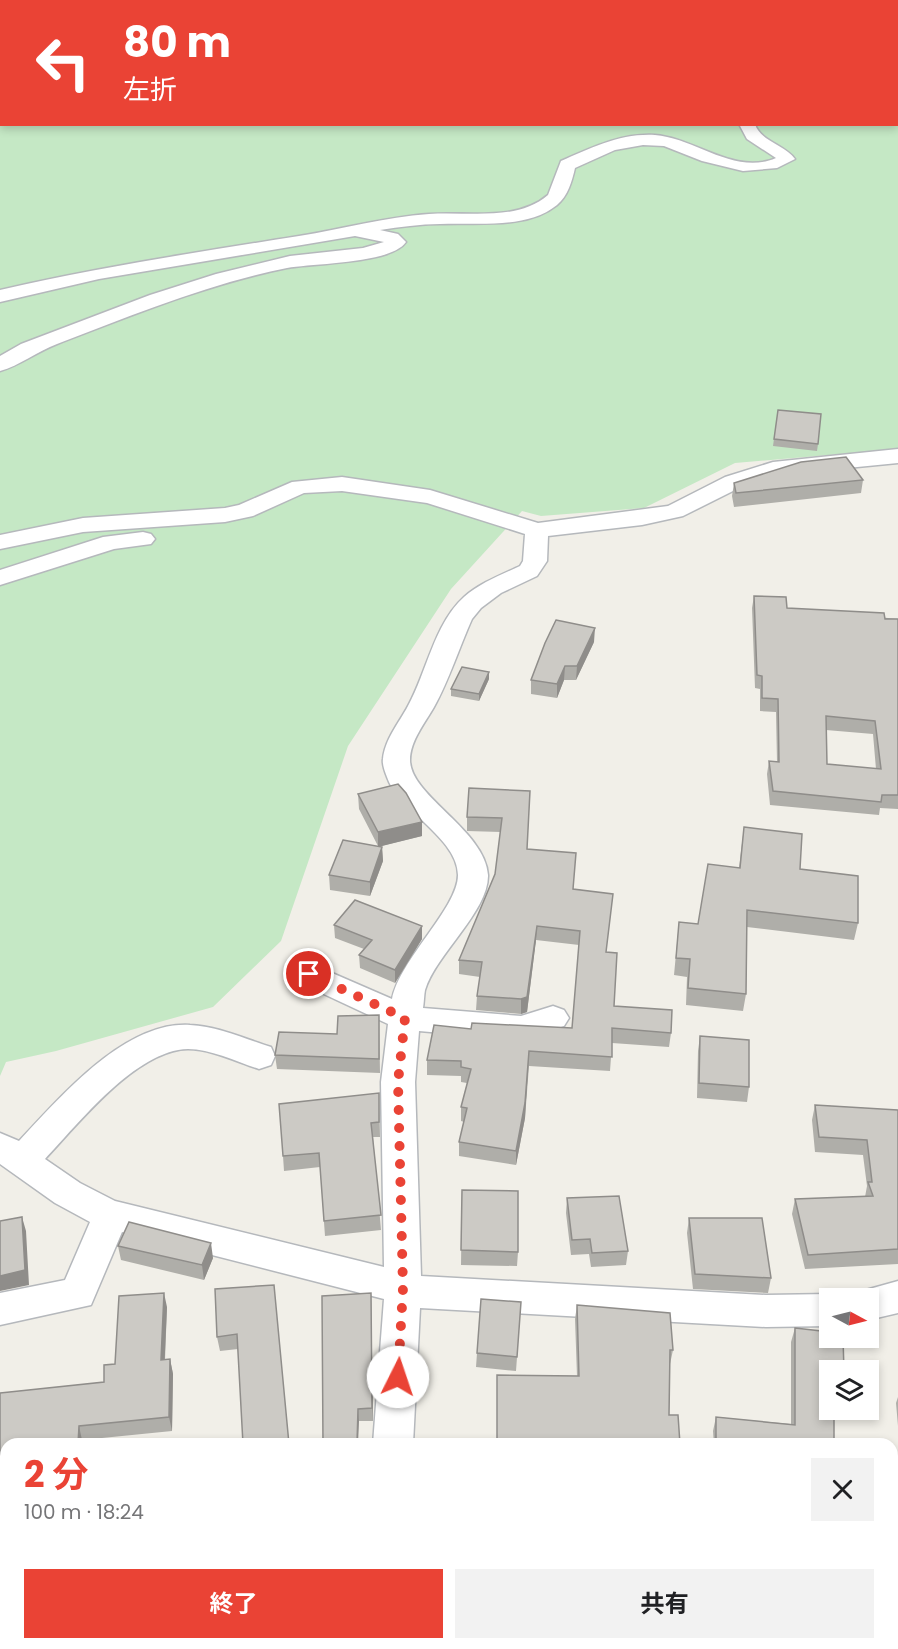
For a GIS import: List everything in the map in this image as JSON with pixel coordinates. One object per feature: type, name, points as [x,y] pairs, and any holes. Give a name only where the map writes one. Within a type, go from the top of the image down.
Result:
[{"type":"street","points":[[0,296],[99,273],[394,222],[483,219],[524,213],[551,202],[560,188],[567,165],[616,143],[655,140],[679,145],[700,155],[767,167],[787,159],[781,150],[754,137],[748,126]]},
{"type":"street","points":[[0,365],[28,348],[225,275],[291,261],[392,247],[397,242],[392,238],[353,230]]},
{"type":"street","points":[[0,542],[17,537],[95,525],[225,515],[245,511],[300,487],[342,484],[430,497],[537,530],[642,518],[675,511],[733,482],[773,469],[898,456]]},
{"type":"street","points":[[0,578],[101,545],[137,540],[216,522],[225,515]]},
{"type":"street","points":[[393,1438],[403,1288],[398,1082],[405,1018],[410,988],[436,943],[465,903],[473,875],[465,850],[401,779],[396,760],[406,729],[421,707],[460,618],[472,603],[492,588],[529,571],[535,561],[537,530]]},
{"type":"street","points":[[309,974],[405,1018],[521,1028],[554,1018]]},
{"type":"street","points":[[259,1056],[188,1037],[151,1046],[102,1078],[12,1154],[66,1192],[111,1215],[425,1293],[766,1311],[819,1310]]},
{"type":"street","points":[[0,1309],[78,1294],[111,1215]]},
{"type":"street","points":[[879,1301],[898,1297]]},
{"type":"green space","points":[[0,126],[898,126],[898,449],[735,463],[644,508],[541,516],[522,511],[451,589],[348,746],[281,941],[213,1007],[56,1051],[6,1062],[0,1076]]},
{"type":"building","points":[[778,410],[821,414],[818,444],[774,439]]},
{"type":"building","points":[[846,457],[863,480],[736,493],[734,483],[801,462]]},
{"type":"building","points":[[754,596],[786,597],[787,608],[884,613],[885,619],[898,619],[898,795],[882,795],[881,802],[773,791],[769,761],[779,762],[778,699],[762,698],[762,676],[757,675]],"holes":[[[826,716],[875,721],[881,769],[827,764]]]},
{"type":"building","points":[[556,620],[595,628],[577,666],[565,666],[557,684],[531,680],[545,643]]},
{"type":"building","points":[[462,667],[489,672],[479,694],[451,689]]},
{"type":"building","points":[[398,784],[406,793],[422,822],[378,832],[358,794]]},
{"type":"building","points":[[469,788],[530,791],[527,849],[576,853],[573,889],[613,894],[606,952],[617,953],[614,1006],[672,1010],[671,1033],[612,1028],[612,1057],[529,1051],[525,1103],[516,1151],[459,1142],[467,1108],[461,1107],[471,1069],[461,1067],[461,1061],[427,1060],[434,1025],[471,1029],[472,1023],[572,1028],[580,931],[537,926],[527,997],[521,999],[477,996],[482,962],[459,960],[495,874],[502,818],[467,817]]},
{"type":"building","points":[[744,827],[802,834],[800,869],[858,876],[858,923],[747,910],[746,994],[688,988],[690,959],[676,958],[679,922],[698,924],[708,864],[740,868]]},
{"type":"building","points":[[343,840],[382,847],[370,882],[329,875]]},
{"type":"building","points":[[355,900],[422,926],[395,970],[359,955],[372,940],[334,925]]},
{"type":"building","points":[[379,1015],[379,1059],[275,1055],[279,1032],[337,1034],[338,1016]]},
{"type":"building","points":[[700,1036],[749,1040],[749,1087],[699,1083]]},
{"type":"building","points":[[379,1093],[379,1122],[371,1123],[381,1215],[324,1221],[319,1153],[283,1156],[279,1104]]},
{"type":"building","points":[[815,1105],[898,1110],[898,1249],[808,1255],[795,1199],[873,1196],[868,1182],[872,1182],[867,1140],[819,1137]]},
{"type":"building","points":[[462,1190],[518,1191],[518,1252],[461,1250]]},
{"type":"building","points":[[619,1196],[628,1251],[592,1253],[590,1239],[572,1240],[567,1198]]},
{"type":"building","points":[[22,1217],[25,1270],[0,1276],[0,1221]]},
{"type":"building","points":[[689,1218],[762,1218],[771,1278],[695,1274]]},
{"type":"building","points":[[129,1222],[211,1243],[202,1265],[118,1246]]},
{"type":"building","points":[[274,1285],[288,1438],[243,1438],[237,1334],[217,1337],[215,1289]]},
{"type":"building","points":[[164,1293],[161,1360],[170,1359],[169,1417],[79,1426],[78,1438],[0,1438],[0,1393],[104,1382],[104,1365],[115,1364],[119,1296]]},
{"type":"building","points":[[371,1293],[372,1408],[358,1409],[357,1438],[323,1438],[322,1296]]},
{"type":"building","points":[[481,1299],[521,1302],[517,1357],[477,1353]]},
{"type":"building","points":[[577,1305],[670,1313],[673,1350],[670,1350],[669,1415],[678,1415],[680,1438],[497,1438],[497,1375],[579,1376]]},
{"type":"building","points":[[795,1328],[819,1331],[819,1348],[843,1348],[844,1360],[819,1360],[819,1420],[834,1420],[834,1438],[716,1438],[716,1417],[795,1425]]},
{"type":"route","points":[[309,974],[405,1018],[398,1082],[403,1288],[398,1377]]}]
